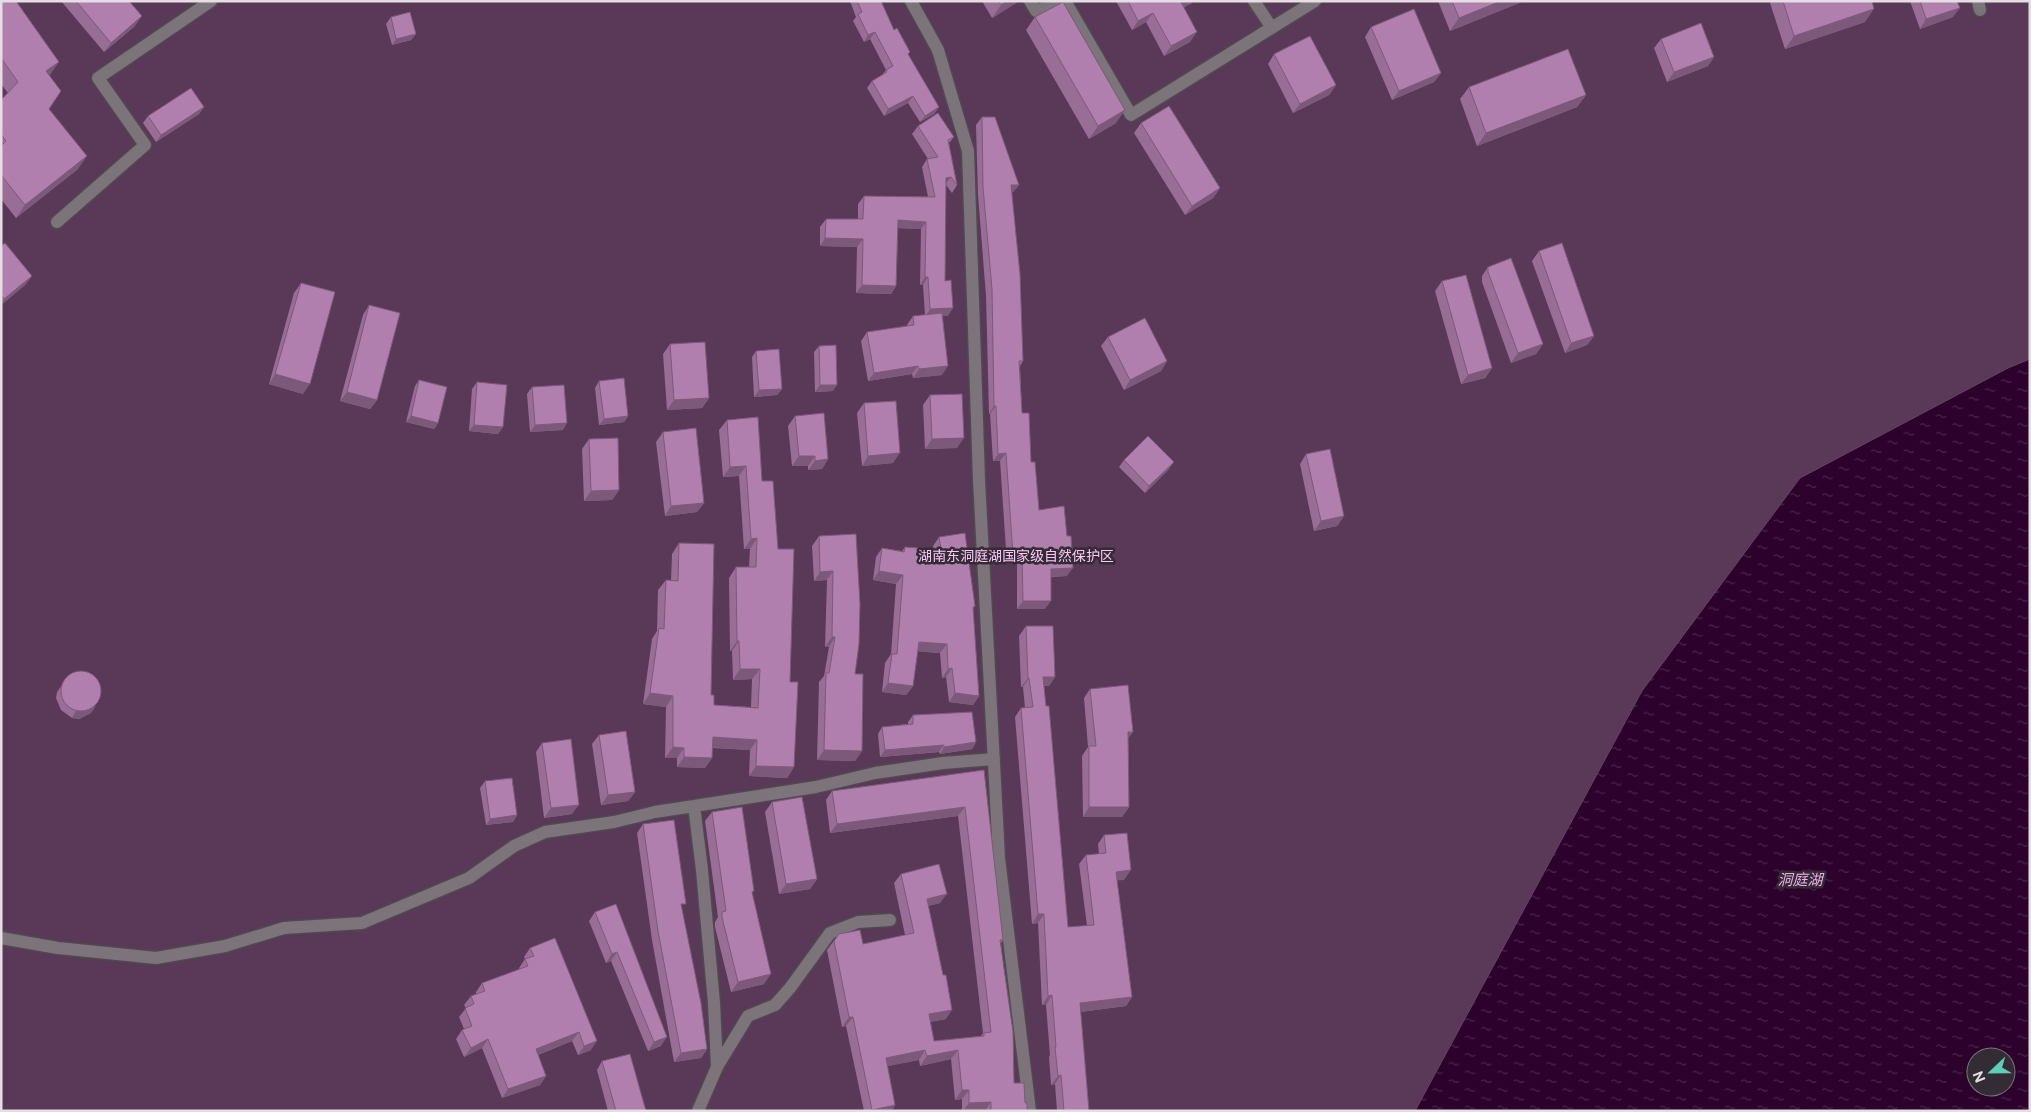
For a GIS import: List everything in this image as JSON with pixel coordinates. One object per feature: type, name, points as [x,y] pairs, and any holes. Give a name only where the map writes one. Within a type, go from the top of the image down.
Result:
[{"type":"street","points":[[57,222],[145,145],[98,78],[211,1]]},
{"type":"street","points":[[911,1],[938,50],[968,151],[979,480],[1000,858],[1030,1111]]},
{"type":"street","points":[[1030,1],[1036,11],[1060,1]]},
{"type":"street","points":[[1065,1],[1131,115],[1315,1]]},
{"type":"street","points":[[1254,1],[1272,28]]},
{"type":"street","points":[[1,938],[58,948],[156,958],[226,946],[284,928],[362,923],[469,878],[514,846],[545,832],[614,822],[655,812],[816,786],[875,773],[943,763],[994,759]]},
{"type":"street","points":[[694,806],[714,1003],[717,1067]]},
{"type":"street","points":[[698,1111],[717,1067],[748,1016],[774,1005],[790,988],[830,933],[858,922],[890,920]]},
{"type":"green space","name":"湖南东洞庭湖国家级自然保护区","points":[[1,1],[2030,1],[2030,1111],[1,1111]]},
{"type":"water","name":"洞庭湖","points":[[2030,359],[2030,1111],[1415,1111],[1642,691],[1800,478],[2008,368]]},
{"type":"building","points":[[1,1],[16,1],[59,62],[46,71],[61,91],[49,109],[87,156],[25,205],[1,175],[1,146],[6,141],[1,134],[1,100],[18,82],[1,58]]},
{"type":"building","points":[[76,1],[129,1],[142,16],[111,43]]},
{"type":"building","points":[[857,1],[881,1],[894,30],[897,28],[910,52],[908,54],[939,107],[925,116],[913,96],[888,109],[872,81],[893,66],[875,32],[868,35],[858,14],[862,12]]},
{"type":"building","points":[[998,1],[1007,1],[1001,5]]},
{"type":"building","points":[[1128,1],[1183,1],[1181,2],[1197,32],[1171,46],[1153,13],[1138,21]]},
{"type":"building","points":[[1452,1],[1501,1],[1459,18]]},
{"type":"building","points":[[1783,1],[1872,1],[1874,9],[1794,36]]},
{"type":"building","points":[[1920,1],[1957,1],[1960,8],[1926,19]]},
{"type":"building","points":[[1063,2],[1125,110],[1098,126],[1035,17]]},
{"type":"building","points":[[1414,9],[1441,73],[1399,91],[1371,27]]},
{"type":"building","points":[[410,12],[416,34],[396,39],[391,17]]},
{"type":"building","points":[[1701,23],[1714,57],[1674,72],[1661,39]]},
{"type":"building","points":[[1310,36],[1336,85],[1300,104],[1274,54]]},
{"type":"building","points":[[1568,49],[1586,95],[1486,133],[1469,87]]},
{"type":"building","points":[[191,88],[204,107],[161,135],[148,116]]},
{"type":"building","points":[[1169,106],[1220,188],[1192,206],[1141,123]]},
{"type":"building","points":[[938,113],[954,137],[948,140],[957,185],[951,177],[946,178],[945,281],[951,280],[953,308],[930,309],[928,277],[925,277],[926,222],[898,220],[896,286],[862,285],[863,239],[825,238],[826,219],[863,219],[864,196],[935,197],[927,159],[938,157],[918,126]]},
{"type":"building","points":[[982,117],[995,117],[1019,185],[1011,185],[1020,274],[1023,361],[1019,361],[1022,413],[1029,413],[1031,462],[1035,462],[1039,510],[1064,506],[1067,536],[1071,536],[1073,568],[1051,569],[1051,601],[1023,601],[1022,556],[1013,556],[1006,453],[998,454],[996,406],[994,406],[992,289],[983,187]]},
{"type":"building","points":[[5,243],[32,276],[4,299],[1,295],[1,246]]},
{"type":"building","points":[[1562,243],[1594,336],[1571,343],[1539,251]]},
{"type":"building","points":[[1511,258],[1543,344],[1518,353],[1488,272],[1488,267]]},
{"type":"building","points":[[1466,275],[1492,368],[1468,375],[1442,281]]},
{"type":"building","points":[[301,283],[335,292],[310,384],[275,374]]},
{"type":"building","points":[[369,305],[400,313],[377,400],[347,392]]},
{"type":"building","points":[[942,313],[948,366],[919,369],[918,366],[874,373],[867,332],[914,325],[913,316]]},
{"type":"building","points":[[1145,318],[1167,361],[1130,380],[1108,337]]},
{"type":"building","points":[[705,342],[709,398],[674,400],[670,344]]},
{"type":"building","points":[[836,345],[837,385],[820,385],[819,346]]},
{"type":"building","points":[[779,349],[782,389],[759,390],[756,351]]},
{"type":"building","points":[[624,378],[628,416],[604,419],[599,381]]},
{"type":"building","points":[[419,380],[447,387],[438,423],[411,416]]},
{"type":"building","points":[[477,382],[507,385],[503,427],[474,425]]},
{"type":"building","points":[[564,385],[567,423],[535,425],[532,387]]},
{"type":"building","points":[[962,394],[964,438],[932,439],[930,395]]},
{"type":"building","points":[[896,401],[900,453],[868,456],[864,403]]},
{"type":"building","points":[[824,413],[828,459],[815,461],[815,456],[799,456],[795,416]]},
{"type":"building","points":[[758,417],[762,481],[773,481],[778,549],[794,549],[790,682],[798,682],[794,767],[756,766],[757,740],[713,737],[712,758],[684,757],[684,748],[673,747],[673,696],[650,693],[659,628],[664,629],[666,580],[678,581],[679,543],[714,544],[711,695],[714,695],[714,705],[758,708],[760,669],[740,669],[739,641],[737,641],[736,567],[756,567],[757,538],[751,539],[746,466],[730,467],[727,420]]},
{"type":"building","points":[[696,428],[704,503],[671,506],[663,432]]},
{"type":"building","points":[[1148,436],[1174,462],[1149,486],[1124,460]]},
{"type":"building","points":[[618,438],[619,490],[591,491],[589,439]]},
{"type":"building","points":[[1330,449],[1344,516],[1321,521],[1306,454]]},
{"type":"building","points":[[965,533],[975,606],[973,607],[979,696],[955,693],[952,668],[948,669],[947,644],[919,642],[913,686],[888,683],[892,654],[897,654],[903,575],[879,571],[882,548],[904,552],[905,547],[941,550],[939,537]]},
{"type":"building","points":[[856,534],[860,604],[859,644],[855,674],[863,674],[862,751],[824,750],[826,673],[829,673],[835,637],[832,637],[833,571],[820,572],[819,536]]},
{"type":"building","points":[[1026,626],[1053,626],[1055,677],[1043,677],[1046,706],[1049,706],[1068,927],[1094,925],[1086,855],[1106,853],[1104,835],[1127,833],[1131,870],[1116,872],[1132,997],[1080,1003],[1089,1111],[1064,1111],[1061,1075],[1058,1076],[1052,995],[1048,996],[1044,914],[1038,914],[1021,708],[1033,707],[1028,678]]},
{"type":"building","points":[[77,671],[85,671],[92,674],[98,680],[101,691],[98,702],[92,708],[85,711],[77,711],[70,708],[64,702],[61,695],[61,687],[64,680],[70,674]]},
{"type":"building","points":[[1128,685],[1133,732],[1128,732],[1129,807],[1089,807],[1089,746],[1096,746],[1090,689]]},
{"type":"building","points":[[972,712],[976,742],[944,747],[944,745],[885,750],[882,727],[913,724],[913,715]]},
{"type":"building","points":[[626,731],[635,792],[608,795],[599,735]]},
{"type":"building","points":[[571,739],[579,805],[551,808],[542,743]]},
{"type":"building","points":[[984,770],[1003,940],[1000,940],[1013,1032],[1014,1083],[1024,1083],[1027,1111],[991,1111],[991,1102],[969,1103],[969,1090],[962,1090],[958,1050],[927,1056],[925,1050],[886,1058],[895,1105],[872,1110],[853,1017],[849,1017],[834,941],[839,934],[860,930],[863,944],[914,933],[901,874],[939,864],[947,894],[927,899],[943,975],[946,975],[952,1010],[929,1014],[934,1041],[984,1036],[984,1033],[991,1032],[965,807],[837,824],[832,791]]},
{"type":"building","points":[[512,778],[517,815],[490,819],[485,781]]},
{"type":"building","points":[[802,797],[817,879],[786,884],[772,802]]},
{"type":"building","points":[[742,807],[754,891],[752,892],[771,974],[738,982],[722,917],[722,912],[726,911],[712,812]]},
{"type":"building","points":[[674,820],[686,904],[681,904],[701,1003],[707,1049],[681,1053],[658,931],[643,824]]},
{"type":"building","points":[[616,904],[667,1037],[654,1042],[617,952],[612,954],[595,912]]},
{"type":"building","points":[[555,938],[597,1041],[584,1046],[579,1032],[536,1049],[546,1076],[508,1089],[488,1039],[471,1048],[462,1030],[472,1026],[465,1008],[474,1004],[471,996],[485,991],[482,983],[528,966],[525,959],[534,956],[530,948]]},
{"type":"building","points":[[630,1054],[646,1111],[616,1111],[602,1061]]}]
